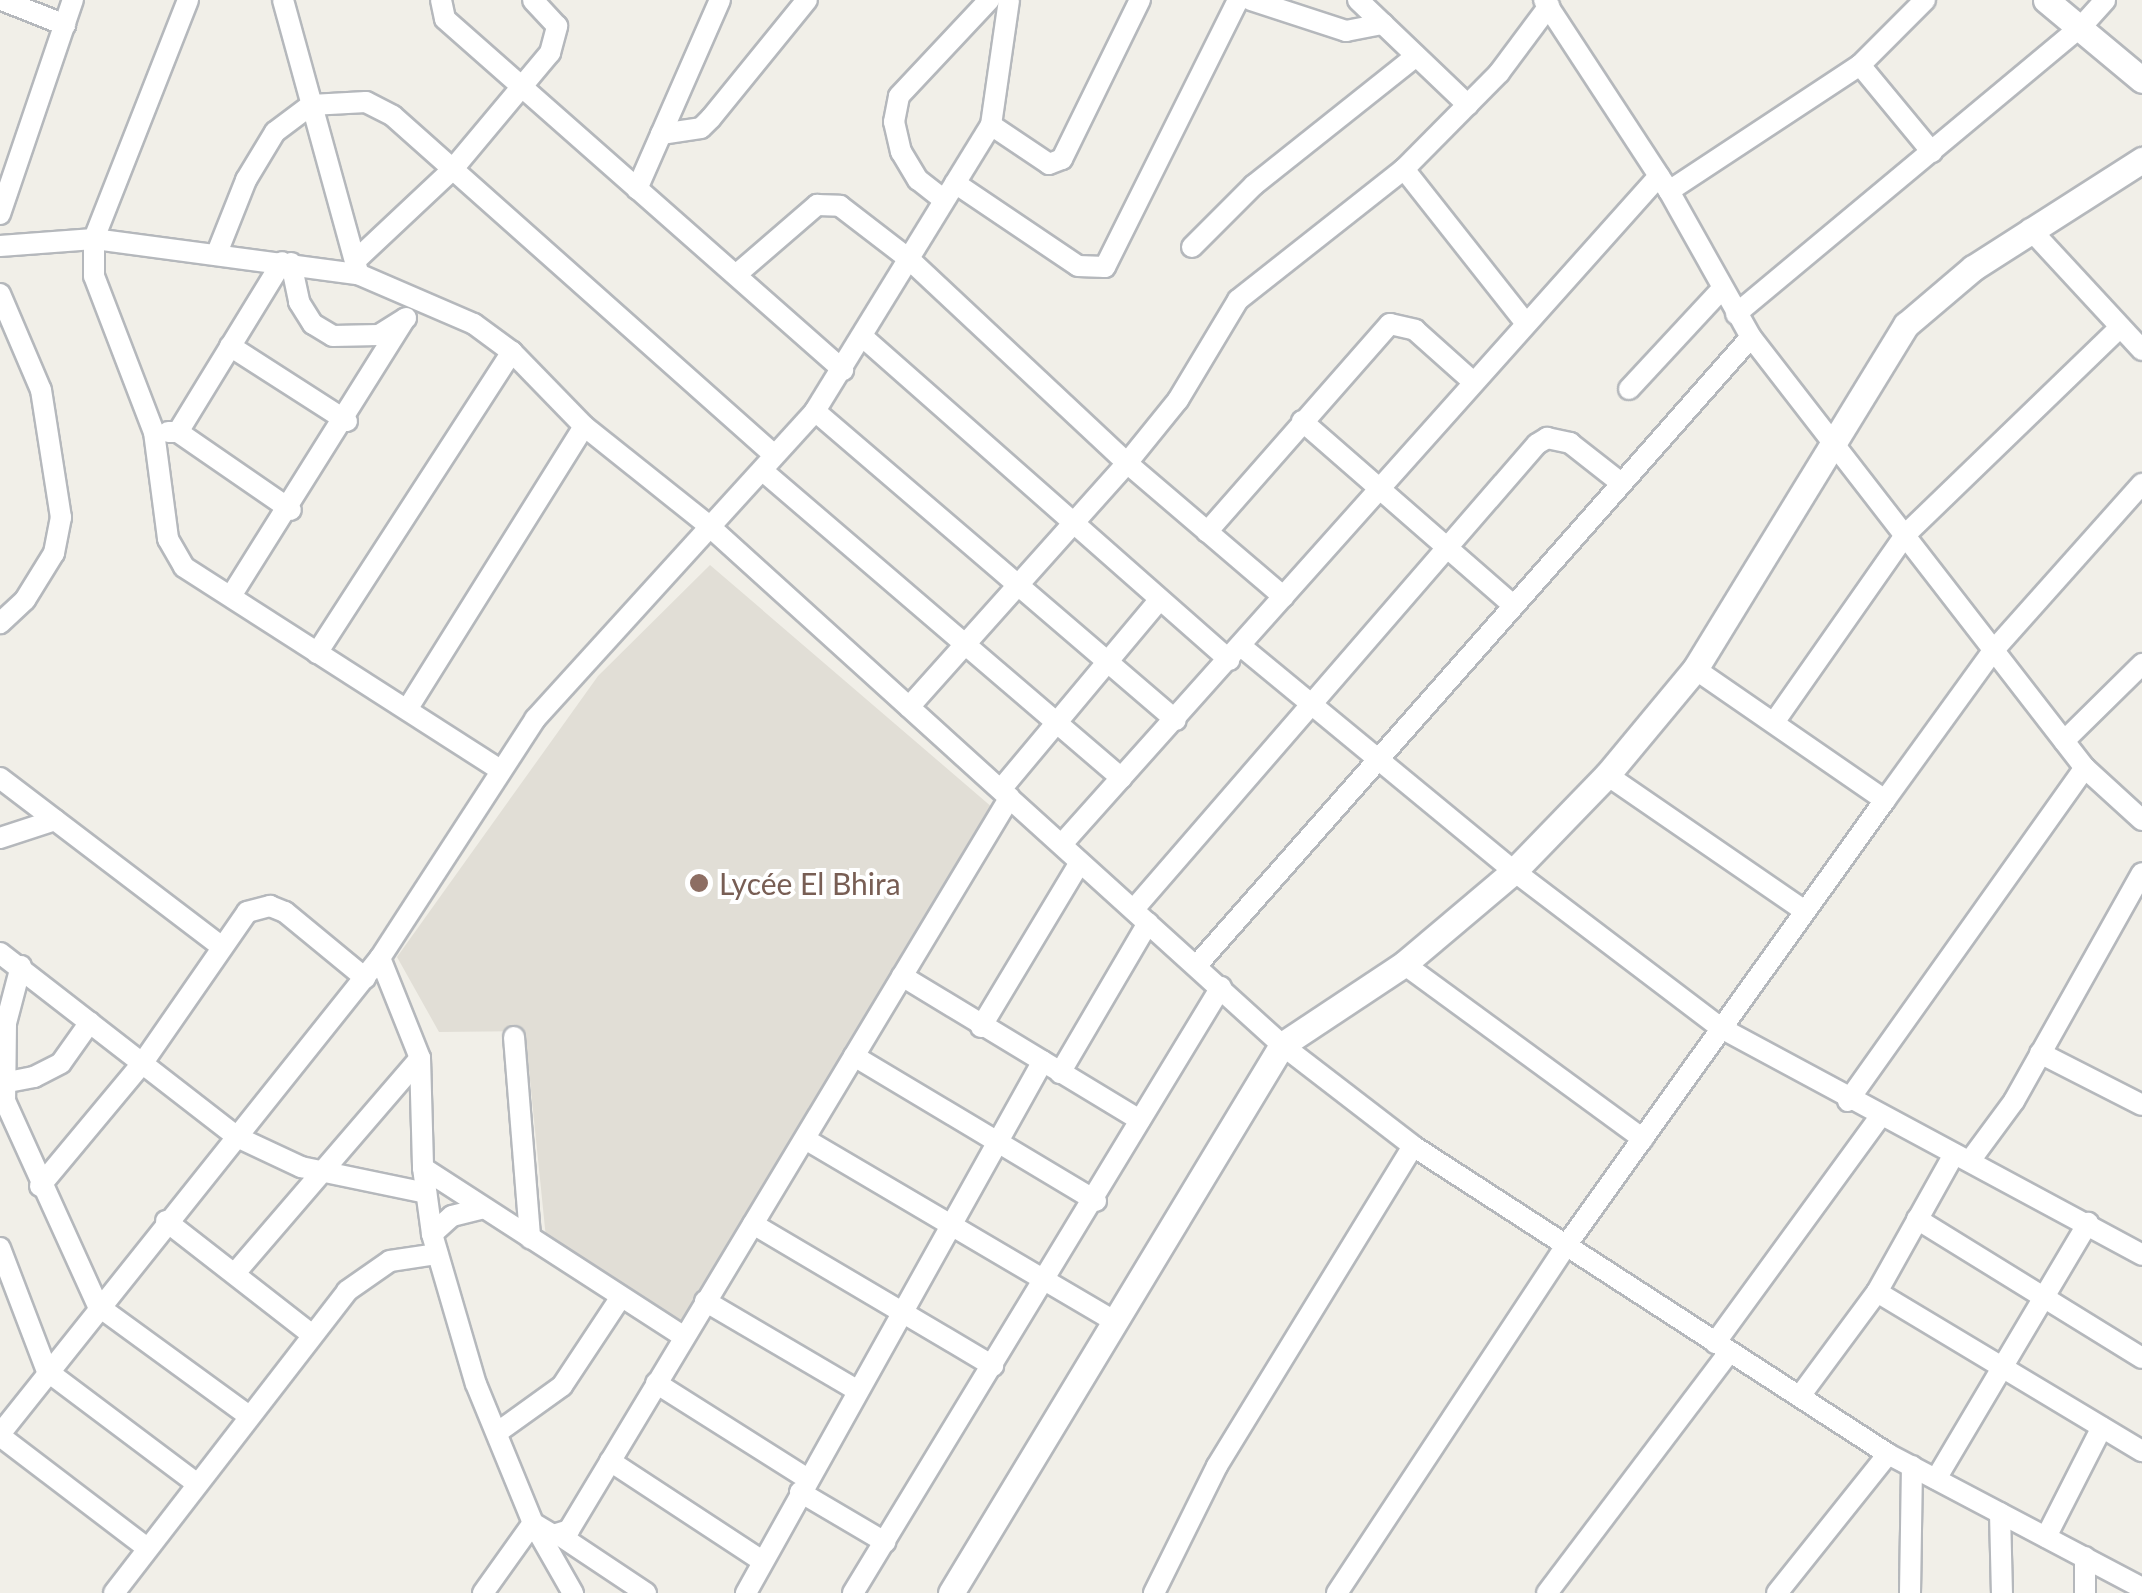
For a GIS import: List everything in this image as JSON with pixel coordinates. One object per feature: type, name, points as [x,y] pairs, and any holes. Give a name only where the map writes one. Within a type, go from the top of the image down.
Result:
[{"type":"street","points":[[2,0],[65,25]]},
{"type":"street","points":[[0,214],[73,0]]},
{"type":"street","points":[[188,0],[94,239],[94,276],[154,432],[164,526],[176,556],[317,653],[498,769]]},
{"type":"street","points":[[282,0],[357,268]]},
{"type":"street","points":[[441,0],[445,19],[844,370]]},
{"type":"street","points":[[357,268],[452,170],[558,39],[551,16],[534,0]]},
{"type":"street","points":[[637,189],[720,0]]},
{"type":"street","points":[[661,134],[701,128],[807,0]]},
{"type":"street","points":[[988,0],[900,96],[894,122],[900,152],[918,180],[949,191],[1078,266],[1106,268],[1238,0]]},
{"type":"street","points":[[147,1548],[0,1435],[98,1306],[365,978],[498,769],[590,651],[768,463],[815,411],[844,370],[991,125],[1008,0]]},
{"type":"street","points":[[991,125],[1049,164],[1062,159],[1140,0]]},
{"type":"street","points":[[1250,0],[1346,31],[1383,24]]},
{"type":"street","points":[[1358,0],[1468,106]]},
{"type":"street","points":[[1062,844],[1236,653],[1524,322],[1664,184],[1860,66],[1925,0]]},
{"type":"street","points":[[2046,0],[2142,80]]},
{"type":"street","points":[[1736,314],[2081,27],[2105,0]]},
{"type":"street","points":[[908,707],[960,643],[1019,585],[1178,400],[1238,300],[1404,169],[1468,106],[1546,3],[1664,184],[1751,337],[2084,768],[2142,820]]},
{"type":"street","points":[[1192,247],[1254,185],[1416,56]]},
{"type":"street","points":[[1860,66],[1932,152]]},
{"type":"street","points":[[217,253],[246,180],[275,132],[310,106],[366,102],[393,116],[960,643],[1121,778]]},
{"type":"street","points":[[951,1593],[1282,1045],[1404,964],[1514,871],[1607,775],[1695,669],[1833,444],[1891,341],[1974,268],[2142,160]]},
{"type":"street","points":[[1404,169],[1524,322]]},
{"type":"street","points":[[737,274],[822,203],[840,206],[910,260],[1127,462],[1284,597]]},
{"type":"street","points":[[2030,229],[2118,329],[2142,350]]},
{"type":"street","points":[[0,246],[94,239],[357,268],[418,295],[512,352],[584,426],[708,524],[1282,1045],[1413,1146],[1888,1454],[2142,1588]]},
{"type":"street","points":[[286,263],[299,302],[314,324],[333,336],[380,334],[406,319]]},
{"type":"street","points":[[178,432],[286,263]]},
{"type":"street","points":[[1629,389],[1722,289]]},
{"type":"street","points":[[0,294],[7,334],[48,419],[62,517],[54,553],[25,600],[0,624]]},
{"type":"street","points":[[232,596],[347,420],[418,295]]},
{"type":"street","points":[[1207,532],[1395,321],[1416,330],[1472,381]]},
{"type":"street","points":[[1775,721],[1906,534],[2118,329]]},
{"type":"street","points":[[1197,965],[1751,337]]},
{"type":"street","points":[[864,338],[1159,600],[1312,706],[1514,871],[1721,1028],[1848,1102],[1963,1156],[2142,1255]]},
{"type":"street","points":[[230,346],[347,420]]},
{"type":"street","points":[[317,653],[512,352]]},
{"type":"street","points":[[815,411],[1176,720]]},
{"type":"street","points":[[1302,421],[1514,606]]},
{"type":"street","points":[[408,708],[584,426]]},
{"type":"street","points":[[154,432],[178,432],[291,510]]},
{"type":"street","points":[[746,1593],[993,1142],[1051,1067],[1141,916],[1445,547],[1547,438],[1570,443],[1621,483]]},
{"type":"street","points":[[1337,1593],[1565,1247],[1993,651],[2142,484]]},
{"type":"street","points":[[562,1537],[805,1139],[1006,793],[1159,600]]},
{"type":"street","points":[[2064,742],[2142,664]]},
{"type":"street","points":[[1695,669],[1885,800]]},
{"type":"street","points":[[1848,1102],[2084,768]]},
{"type":"street","points":[[1607,775],[1805,910]]},
{"type":"street","points":[[0,778],[222,947]]},
{"type":"street","points":[[0,838],[55,820]]},
{"type":"street","points":[[981,1027],[1080,862]]},
{"type":"street","points":[[1800,1396],[1877,1292],[1917,1218],[2040,1053],[2142,873]]},
{"type":"street","points":[[40,1186],[144,1061],[247,912],[270,906],[365,978]]},
{"type":"street","points":[[0,952],[237,1137],[324,1170],[426,1192]]},
{"type":"street","points":[[380,958],[420,1058],[423,1168],[435,1244],[498,1432],[533,1522],[573,1593]]},
{"type":"street","points":[[1404,964],[1643,1139]]},
{"type":"street","points":[[20,966],[6,1024],[3,1083],[40,1186],[98,1306],[249,1416]]},
{"type":"street","points":[[902,976],[1140,1120]]},
{"type":"street","points":[[853,1593],[1096,1200],[1221,987]]},
{"type":"street","points":[[3,1083],[34,1078],[61,1062],[90,1022]]},
{"type":"street","points":[[514,1036],[530,1238]]},
{"type":"street","points":[[2040,1053],[2142,1105]]},
{"type":"street","points":[[854,1056],[1096,1200]]},
{"type":"street","points":[[236,1272],[420,1058]]},
{"type":"street","points":[[1546,1593],[1880,1118]]},
{"type":"street","points":[[805,1139],[1114,1320]]},
{"type":"street","points":[[1154,1593],[1217,1466],[1413,1146]]},
{"type":"street","points":[[423,1168],[684,1337]]},
{"type":"street","points":[[114,1593],[311,1334],[360,1278],[390,1261],[435,1244],[452,1216],[483,1208]]},
{"type":"street","points":[[1917,1218],[2142,1358]]},
{"type":"street","points":[[166,1221],[311,1334]]},
{"type":"street","points":[[1936,1479],[2006,1369],[2088,1223]]},
{"type":"street","points":[[753,1224],[993,1366]]},
{"type":"street","points":[[0,1248],[48,1371],[196,1483]]},
{"type":"street","points":[[1877,1292],[2142,1451]]},
{"type":"street","points":[[498,1432],[562,1386],[621,1297]]},
{"type":"street","points":[[705,1301],[858,1390]]},
{"type":"street","points":[[656,1382],[885,1542]]},
{"type":"street","points":[[2046,1537],[2102,1427]]},
{"type":"street","points":[[1777,1593],[1888,1454]]},
{"type":"street","points":[[610,1461],[762,1561]]},
{"type":"street","points":[[1910,1593],[1912,1466]]},
{"type":"street","points":[[2000,1514],[2002,1593]]},
{"type":"street","points":[[533,1522],[646,1593]]},
{"type":"street","points":[[483,1593],[533,1522]]},
{"type":"street","points":[[2084,1557],[2085,1593]]},
{"type":"shaded area","name":"Lycée El Bhira","points":[[710,565],[993,808],[683,1327],[547,1248],[525,1031],[439,1032],[397,957],[598,676]]},
{"type":"place","name":"Lycée El Bhira","points":[[699,883]]}]
